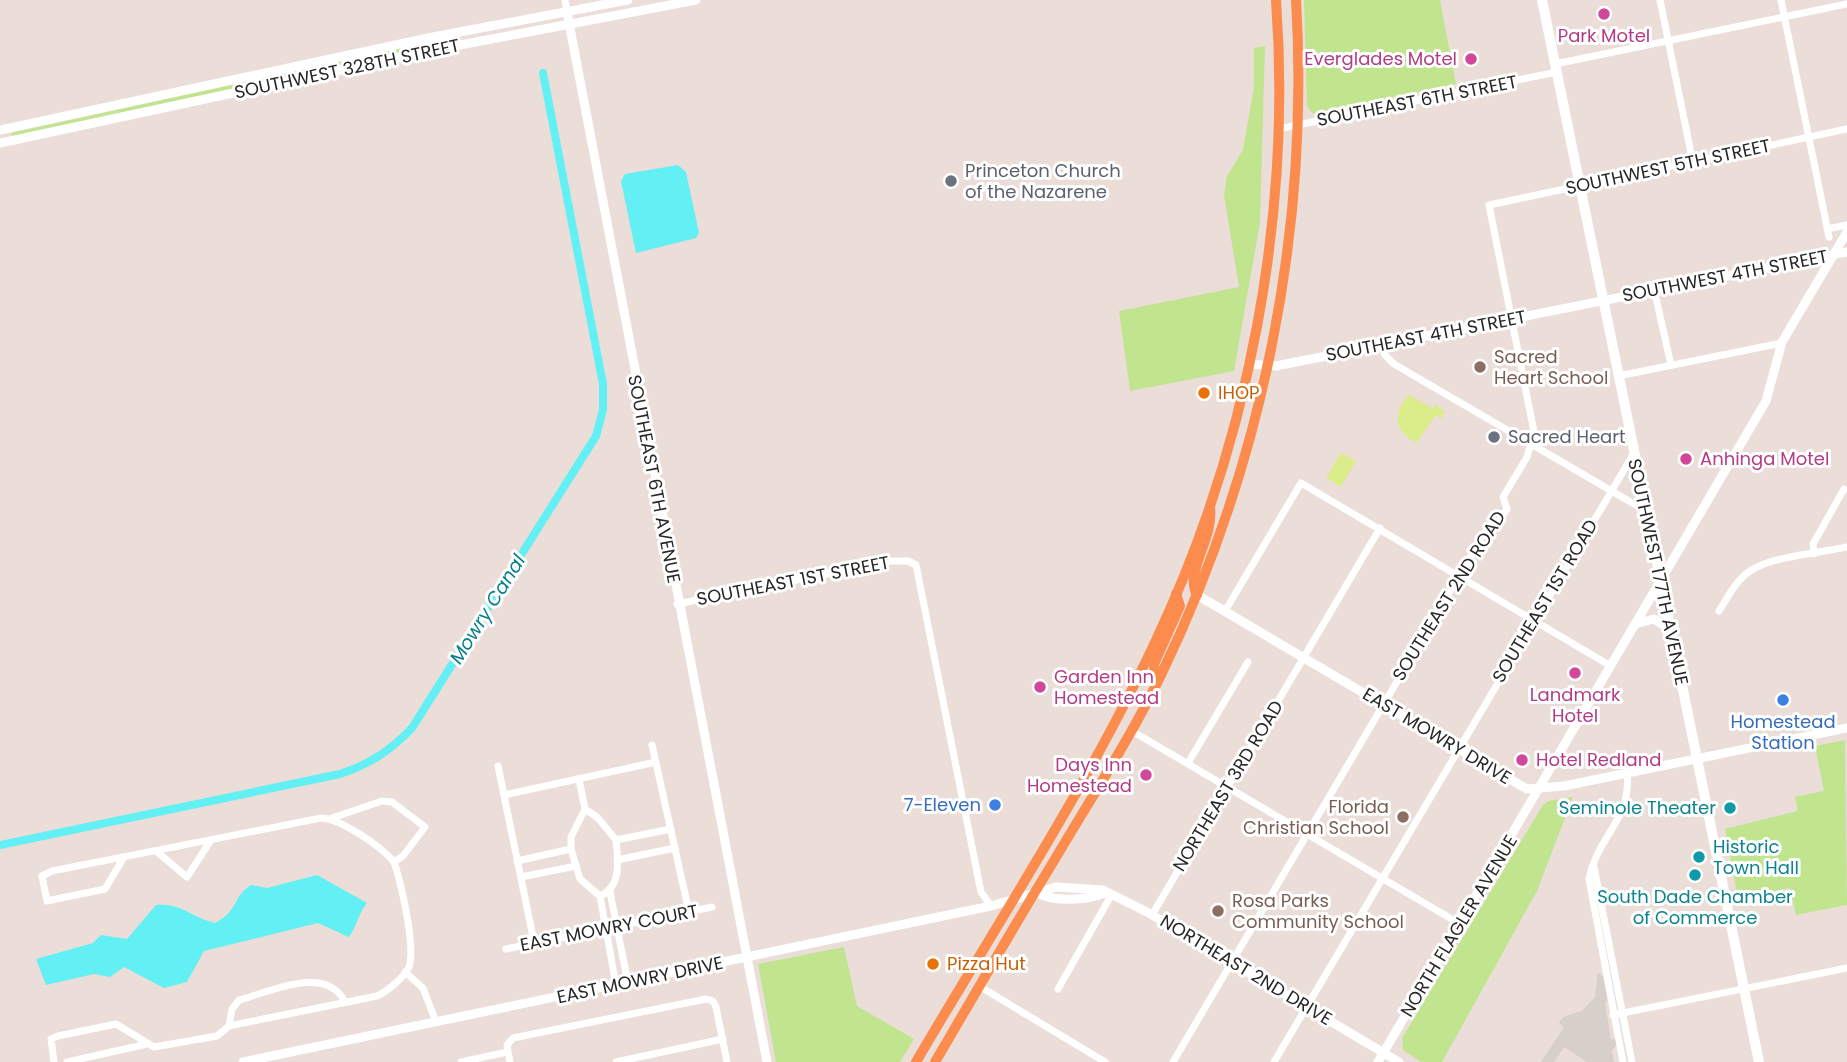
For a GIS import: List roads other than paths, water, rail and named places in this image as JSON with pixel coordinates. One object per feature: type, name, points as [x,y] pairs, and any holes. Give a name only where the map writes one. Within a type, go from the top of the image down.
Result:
[{"type":"highway","points":[[916,1062],[1115,722],[1176,594],[1209,506],[1248,364],[1268,250],[1278,129],[1276,0]]},
{"type":"highway","points":[[935,1062],[1132,730],[1197,595],[1237,482],[1268,367],[1288,246],[1297,125],[1296,0]]},
{"type":"highway","points":[[1197,595],[1192,580],[1212,524],[1209,506]]},
{"type":"highway","points":[[1156,683],[1154,664],[1180,606],[1176,594]]},
{"type":"main road","name":"SOUTHWEST 177TH AVENUE","points":[[1542,0],[1759,1062]]},
{"type":"street","name":"SOUTHEAST 6TH AVENUE","points":[[565,0],[677,604],[767,1062]]},
{"type":"street","name":"SOUTHWEST 328TH STREET","points":[[0,130],[428,38],[628,0]]},
{"type":"street","name":"SOUTHWEST 328TH STREET","points":[[0,143],[434,50],[696,0]]},
{"type":"street","points":[[1660,0],[1693,163]]},
{"type":"street","points":[[1781,0],[1828,233],[1847,225]]},
{"type":"street","name":"SOUTHEAST 6TH STREET","points":[[1278,129],[1556,68],[1668,40],[1847,4]]},
{"type":"street","name":"SOUTHWEST 5TH STREET","points":[[1510,319],[1489,205],[1847,130]]},
{"type":"street","name":"NORTH FLAGLER AVENUE","points":[[1378,1062],[1766,401],[1782,342],[1846,237]]},
{"type":"street","name":"SOUTHWEST 4TH STREET","points":[[1602,300],[1847,252]]},
{"type":"street","points":[[1654,289],[1671,365]]},
{"type":"street","name":"SOUTHEAST 4TH STREET","points":[[1248,364],[1268,367],[1602,300]]},
{"type":"street","points":[[1510,319],[1534,432],[1532,446]]},
{"type":"street","points":[[1618,376],[1782,342]]},
{"type":"street","points":[[1381,344],[1385,355],[1394,364],[1646,511]]},
{"type":"street","name":"SOUTHEAST 2ND ROAD","points":[[1173,1062],[1458,576],[1485,532],[1497,524],[1507,509],[1503,497],[1532,446]]},
{"type":"street","name":"SOUTHEAST 1ST ROAD","points":[[1274,1062],[1634,453]]},
{"type":"street","points":[[1225,611],[1301,483],[1609,665]]},
{"type":"street","points":[[1814,554],[1813,544],[1844,489]]},
{"type":"street","name":"NORTHEAST 3RD ROAD","points":[[1152,915],[1380,528]]},
{"type":"street","points":[[1719,611],[1738,582],[1750,571],[1847,547]]},
{"type":"street","name":"SOUTHEAST 1ST STREET","points":[[677,604],[892,561],[908,561],[919,573],[981,892]]},
{"type":"street","name":"EAST MOWRY DRIVE","points":[[1197,595],[1524,788],[1539,790]]},
{"type":"street","points":[[1634,624],[1654,619],[1671,630]]},
{"type":"street","points":[[1188,763],[1248,662]]},
{"type":"street","points":[[1539,790],[1847,728]]},
{"type":"street","points":[[1132,730],[1460,924]]},
{"type":"street","points":[[652,745],[689,912]]},
{"type":"street","points":[[504,795],[656,762]]},
{"type":"street","points":[[498,766],[534,942]]},
{"type":"street","points":[[1623,1062],[1594,863],[1629,797],[1627,773]]},
{"type":"street","points":[[579,779],[584,809],[571,837],[570,849],[580,879],[600,896],[616,985]]},
{"type":"street","points":[[124,857],[105,889],[47,901],[42,876],[52,871],[211,840],[331,818],[382,801],[392,802],[425,827],[403,856],[394,862]]},
{"type":"street","points":[[584,809],[598,818],[616,840],[616,882],[610,892],[600,896]]},
{"type":"street","points":[[54,1062],[51,1039],[116,1024],[154,1047],[216,1036],[229,1026],[386,992],[409,967],[410,945],[394,862],[343,823],[331,818]]},
{"type":"street","points":[[616,840],[671,829]]},
{"type":"street","points":[[156,851],[187,877],[211,840]]},
{"type":"street","points":[[617,860],[675,848]]},
{"type":"street","points":[[517,861],[570,849]]},
{"type":"street","points":[[521,877],[576,866]]},
{"type":"street","points":[[610,892],[628,983]]},
{"type":"street","points":[[981,892],[991,906]]},
{"type":"street","points":[[974,910],[981,892]]},
{"type":"street","points":[[1035,892],[1044,898],[1056,899],[1109,894],[1105,907],[1058,989]]},
{"type":"street","name":"EAST MOWRY DRIVE","points":[[243,1062],[974,910],[1035,892]]},
{"type":"street","name":"NORTHEAST 2ND DRIVE","points":[[1109,894],[1152,915],[1399,1062]]},
{"type":"street","name":"EAST MOWRY COURT","points":[[506,949],[712,908]]},
{"type":"street","points":[[1618,1014],[1847,968]]},
{"type":"street","points":[[405,972],[423,988],[436,1022]]},
{"type":"street","points":[[229,1026],[232,1009],[239,1000],[312,981],[332,987],[340,993],[345,1002]]},
{"type":"street","points":[[979,986],[1105,1062]]},
{"type":"street","points":[[510,1062],[508,1043],[515,1038],[706,999],[715,1005],[727,1062]]},
{"type":"street","points":[[1618,1014],[1632,1062]]},
{"type":"street","points":[[616,1062],[723,1039]]},
{"type":"street","points":[[67,1062],[147,1044]]},
{"type":"street","points":[[461,1062],[507,1052]]},
{"type":"water","points":[[678,165],[686,172],[699,233],[696,238],[636,253],[621,181],[625,174]]},
{"type":"water","points":[[317,875],[367,903],[349,937],[318,923],[204,951],[187,982],[164,988],[124,967],[110,977],[94,974],[46,985],[36,959],[93,943],[101,935],[127,939],[156,905],[180,908],[215,923],[232,909],[240,895],[251,885],[267,888]]},
{"type":"waterway","name":"Mowry Canal","points":[[0,845],[340,774],[379,756],[412,728],[596,436],[603,410],[603,384],[543,73]]},
{"type":"place","name":"Park Motel","points":[[1604,14]]},
{"type":"place","name":"Everglades Motel","points":[[1471,59]]},
{"type":"place","name":"Princeton Church of the Nazarene","points":[[951,181]]},
{"type":"place","name":"Sacred Heart School","points":[[1480,367]]},
{"type":"place","name":"IHOP","points":[[1204,393]]},
{"type":"place","name":"Sacred Heart","points":[[1494,437]]},
{"type":"place","name":"Anhinga Motel","points":[[1686,459]]},
{"type":"place","name":"Landmark Hotel","points":[[1575,673]]},
{"type":"place","name":"Garden Inn Homestead","points":[[1040,687]]},
{"type":"place","name":"Homestead Station","points":[[1783,700]]},
{"type":"place","name":"Hotel Redland","points":[[1522,760]]},
{"type":"place","name":"Days Inn Homestead","points":[[1146,775]]},
{"type":"place","name":"7-Eleven","points":[[995,805]]},
{"type":"place","name":"Seminole Theater","points":[[1730,808]]},
{"type":"place","name":"Florida Christian School","points":[[1403,817]]},
{"type":"place","name":"Historic Town Hall","points":[[1699,857]]},
{"type":"place","name":"South Dade Chamber of Commerce","points":[[1695,875]]},
{"type":"place","name":"Rosa Parks Community School","points":[[1218,911]]},
{"type":"place","name":"Pizza Hut","points":[[933,964]]}]
